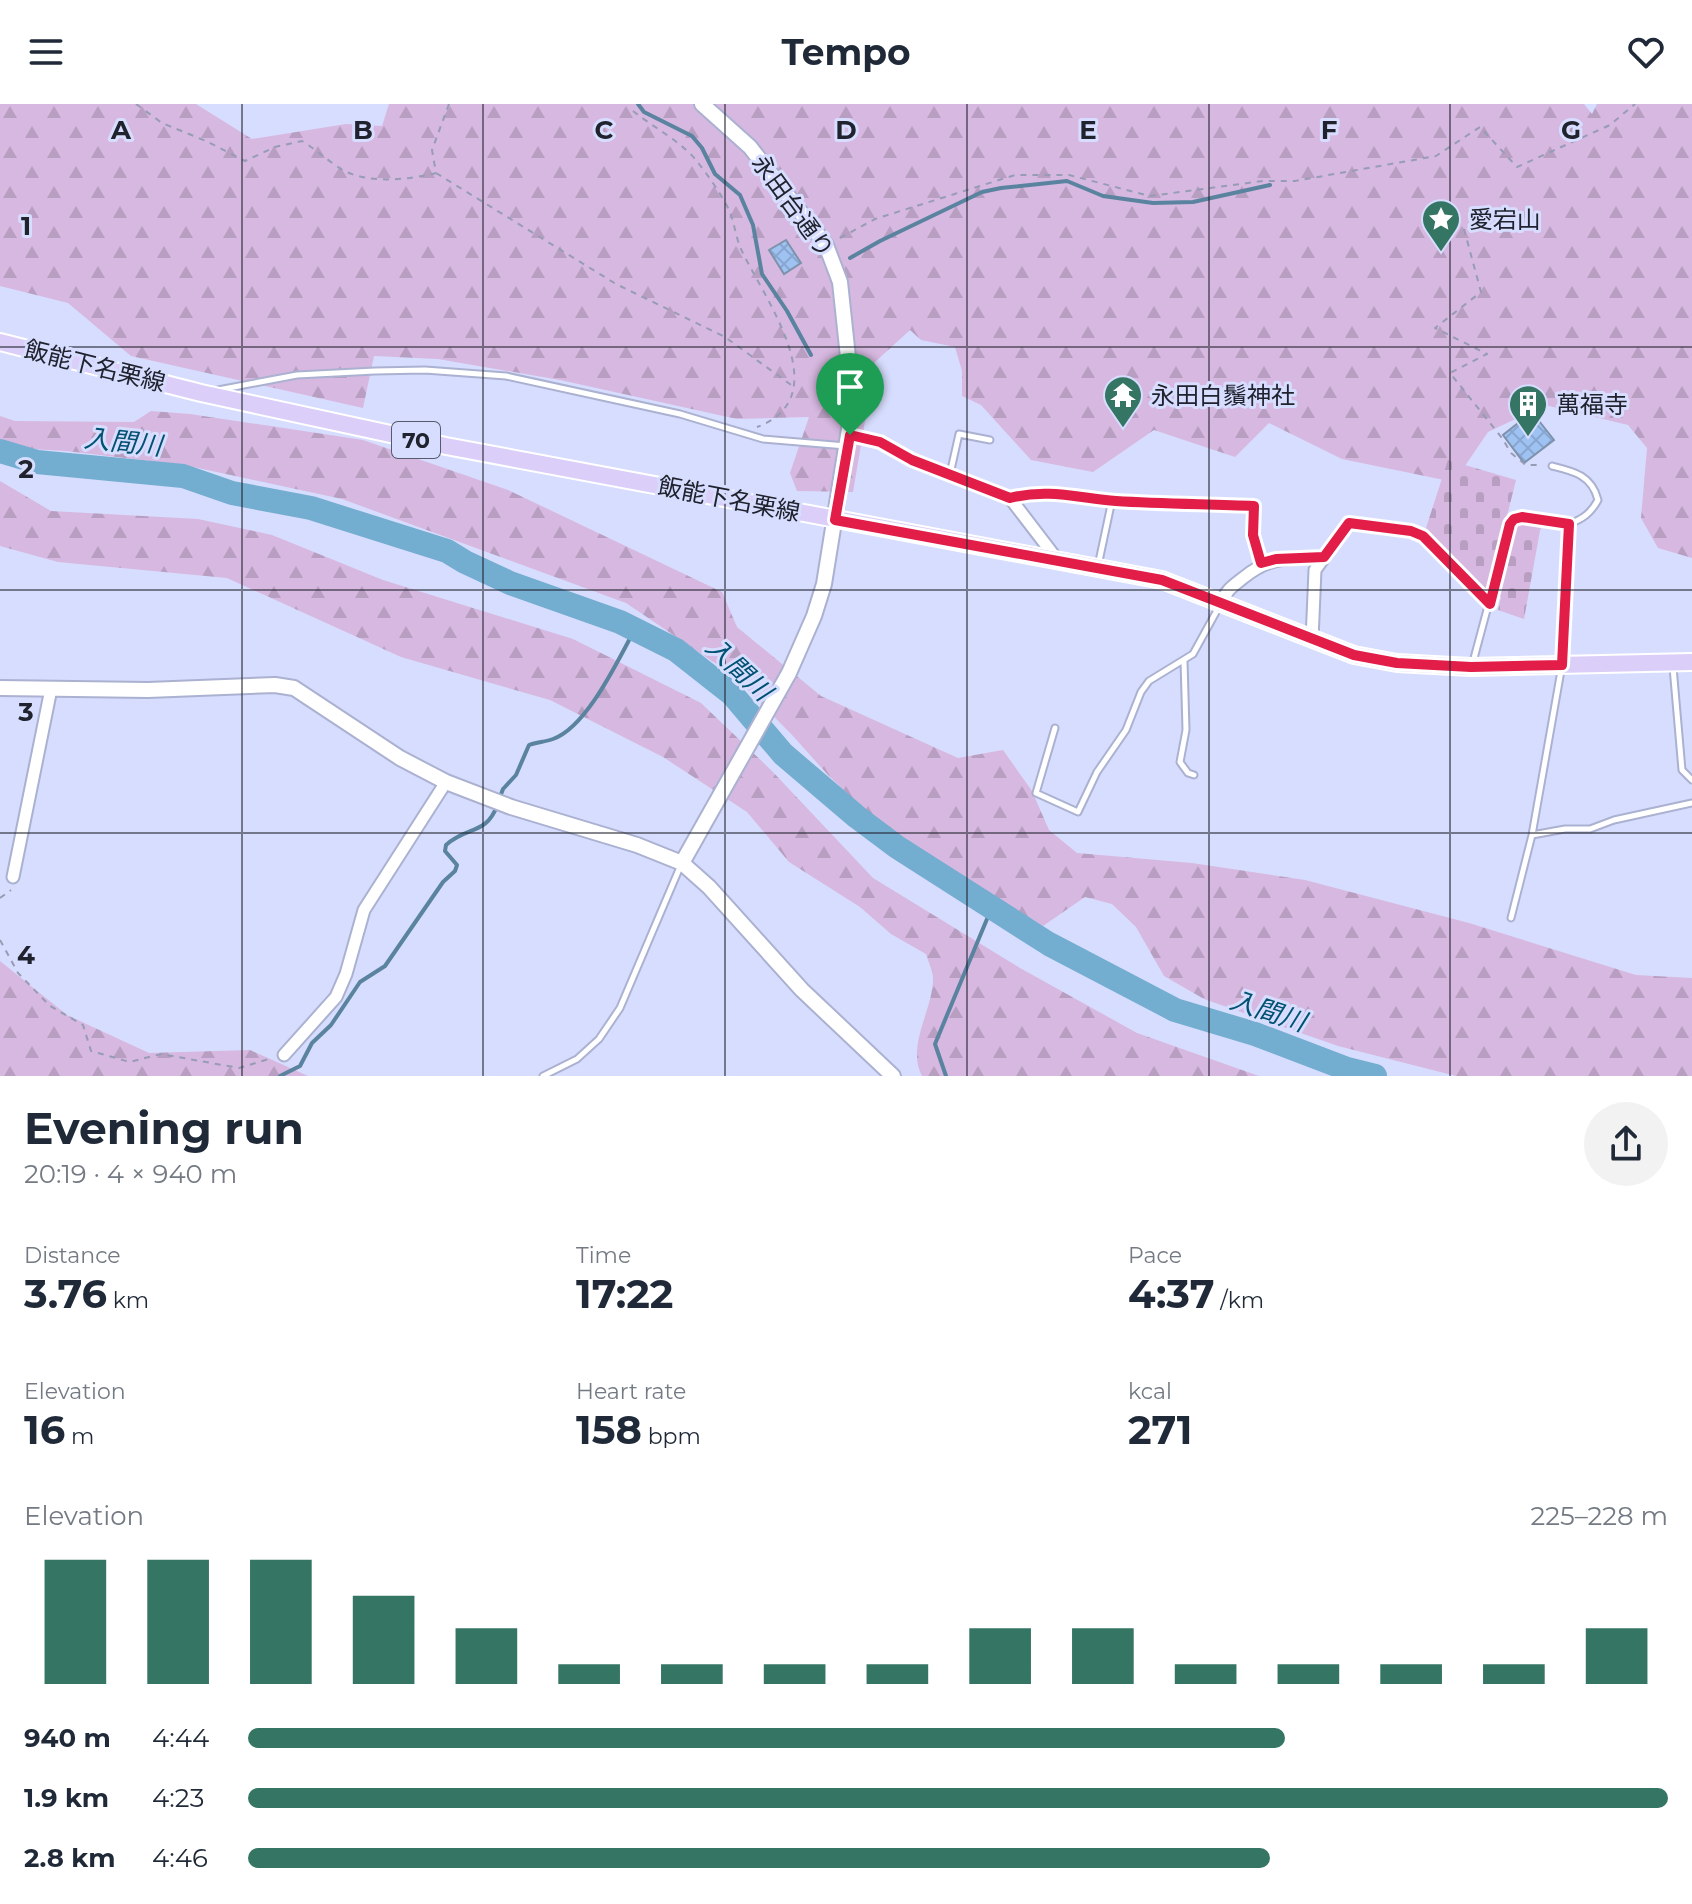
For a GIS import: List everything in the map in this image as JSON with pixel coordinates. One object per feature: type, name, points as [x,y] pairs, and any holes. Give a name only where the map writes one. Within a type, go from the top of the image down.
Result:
[{"type":"main road","name":"飯能下名栗線","points":[[0,342],[201,393],[446,446],[1162,580],[1354,655],[1397,663],[1471,667],[1692,662]]},
{"type":"street","name":"永田台通り","points":[[682,863],[789,673],[814,616],[824,584],[849,440],[853,394],[845,314],[835,264],[826,245],[750,147],[702,104]]},
{"type":"street","points":[[849,440],[880,442],[950,475],[1010,498],[1056,558]]},
{"type":"street","points":[[1312,640],[1315,570],[1349,523],[1411,531],[1423,536],[1490,604]]},
{"type":"street","points":[[1222,602],[1225,592],[1261,563],[1276,559],[1324,557]]},
{"type":"street","points":[[0,688],[283,685],[304,693],[400,758],[446,782],[511,807],[637,845],[682,863],[709,887],[802,990],[893,1076]]},
{"type":"street","points":[[13,877],[51,689]]},
{"type":"street","points":[[284,1055],[336,997],[346,974],[364,910],[446,782]]},
{"type":"lane","points":[[201,393],[297,375],[425,370],[506,376],[680,414],[763,439],[849,440]]},
{"type":"lane","points":[[950,475],[959,434],[990,440]]},
{"type":"lane","points":[[1471,667],[1510,524],[1522,517],[1569,524],[1581,520],[1598,500],[1596,491],[1581,473],[1552,466]]},
{"type":"lane","points":[[1010,498],[1070,493],[1112,500],[1254,506],[1253,535],[1261,563]]},
{"type":"lane","points":[[1098,567],[1112,500]]},
{"type":"lane","points":[[1511,918],[1532,835],[1562,665],[1569,524]]},
{"type":"lane","points":[[1055,728],[1036,793],[1078,812],[1097,772],[1126,730],[1141,692],[1149,681],[1184,661],[1201,643],[1222,602]]},
{"type":"lane","points":[[1184,661],[1186,730],[1180,762],[1188,773],[1194,775]]},
{"type":"lane","points":[[1673,662],[1682,770],[1692,780]]},
{"type":"lane","points":[[1532,835],[1565,829],[1590,829],[1614,820],[1692,803]]},
{"type":"lane","points":[[543,1076],[577,1059],[599,1039],[620,1008],[682,863]]},
{"type":"path","points":[[136,104],[162,123],[245,161],[275,147],[302,141],[339,169],[370,178],[410,180],[436,173],[616,284],[725,337],[794,387]]},
{"type":"path","points":[[436,173],[432,150],[449,104]]},
{"type":"path","points":[[826,245],[875,219],[1015,175],[1069,175],[1150,196],[1263,181],[1295,181],[1436,156],[1480,127],[1517,167],[1610,125],[1635,104]]},
{"type":"path","points":[[633,111],[695,159],[728,207],[740,246],[777,313],[791,350],[794,387],[785,410],[759,426],[736,431]]},
{"type":"path","points":[[1464,229],[1481,292],[1435,328],[1487,354],[1450,373],[1511,453],[1526,465],[1552,466]]},
{"type":"path","points":[[0,940],[18,973],[50,1006],[83,1025],[91,1051],[130,1062],[161,1054],[239,1068],[284,1055]]},
{"type":"green space","points":[[0,104],[196,104],[252,139],[346,124],[382,126],[389,104],[1584,104],[1592,114],[1597,104],[1692,104],[1692,558],[1658,548],[1641,518],[1647,448],[1628,425],[1545,405],[1488,432],[1454,482],[1342,459],[1269,423],[1235,457],[1154,430],[1093,472],[1031,460],[981,405],[962,396],[962,371],[955,347],[921,340],[910,330],[875,362],[853,492],[797,491],[790,473],[809,417],[737,419],[560,380],[438,359],[374,356],[363,408],[131,356],[68,303],[0,286]]},
{"type":"green space","points":[[151,411],[363,440],[508,490],[722,592],[737,627],[821,696],[958,758],[1003,750],[1032,791],[1049,830],[1077,853],[1192,863],[1305,880],[1469,923],[1636,975],[1692,978],[1692,1076],[1456,1076],[1338,1046],[1204,999],[1164,976],[1136,927],[1112,904],[1085,897],[1043,926],[887,831],[828,775],[734,676],[626,603],[342,499],[184,465],[13,448],[0,442],[0,416],[15,421],[134,422]]},
{"type":"green space","points":[[1448,460],[1516,480],[1506,520],[1541,525],[1524,619],[1498,610],[1501,597],[1484,593],[1424,534]]},
{"type":"green space","points":[[0,481],[51,511],[198,519],[272,535],[383,580],[573,639],[701,703],[772,771],[873,878],[1020,968],[1137,1033],[1259,1076],[922,1076],[918,1064],[918,1040],[933,979],[926,954],[891,934],[860,907],[789,862],[747,812],[663,757],[550,700],[401,657],[227,578],[58,562],[0,546]]},
{"type":"green space","points":[[0,961],[67,1015],[149,1053],[250,1050],[308,1076],[0,1076]]},
{"type":"building","points":[[786,240],[801,263],[784,274],[769,250]]},
{"type":"building","name":"萬福寺","points":[[1532,412],[1554,440],[1524,463],[1503,435]]},
{"type":"waterway","points":[[638,104],[644,112],[692,136],[715,174],[740,195],[753,225],[762,274],[811,355]]},
{"type":"waterway","points":[[850,258],[982,192],[1001,188],[1067,181],[1103,196],[1153,203],[1193,202],[1270,185]]},
{"type":"waterway","name":"入間川","points":[[0,451],[37,462],[183,476],[232,493],[311,508],[447,551],[510,583],[620,622],[676,650],[732,694],[783,754],[857,817],[897,847],[1049,944],[1175,1010],[1375,1076]]},
{"type":"waterway","points":[[500,797],[516,775],[529,745],[553,739],[578,721],[611,674],[635,629]]},
{"type":"waterway","points":[[280,1076],[300,1066],[312,1043],[331,1025],[360,982],[385,966],[443,882],[455,871],[457,865],[445,851],[446,845],[482,826],[497,806]]},
{"type":"waterway","points":[[946,1076],[935,1044],[992,907]]},
{"type":"place","name":"愛宕山","points":[[1441,253]]},
{"type":"place","name":"永田白鬚神社","points":[[1123,429]]},
{"type":"place","name":"萬福寺","points":[[1528,438]]},
{"type":"route","points":[[850,435],[880,442],[912,460],[1010,498],[1070,493],[1112,500],[1254,506],[1253,535],[1261,563],[1276,559],[1324,557],[1349,523],[1411,531],[1423,536],[1490,604],[1510,524],[1514,519],[1522,517],[1569,524],[1562,665],[1471,667],[1397,663],[1354,655],[1162,580],[1056,558],[835,520],[850,435]]}]
